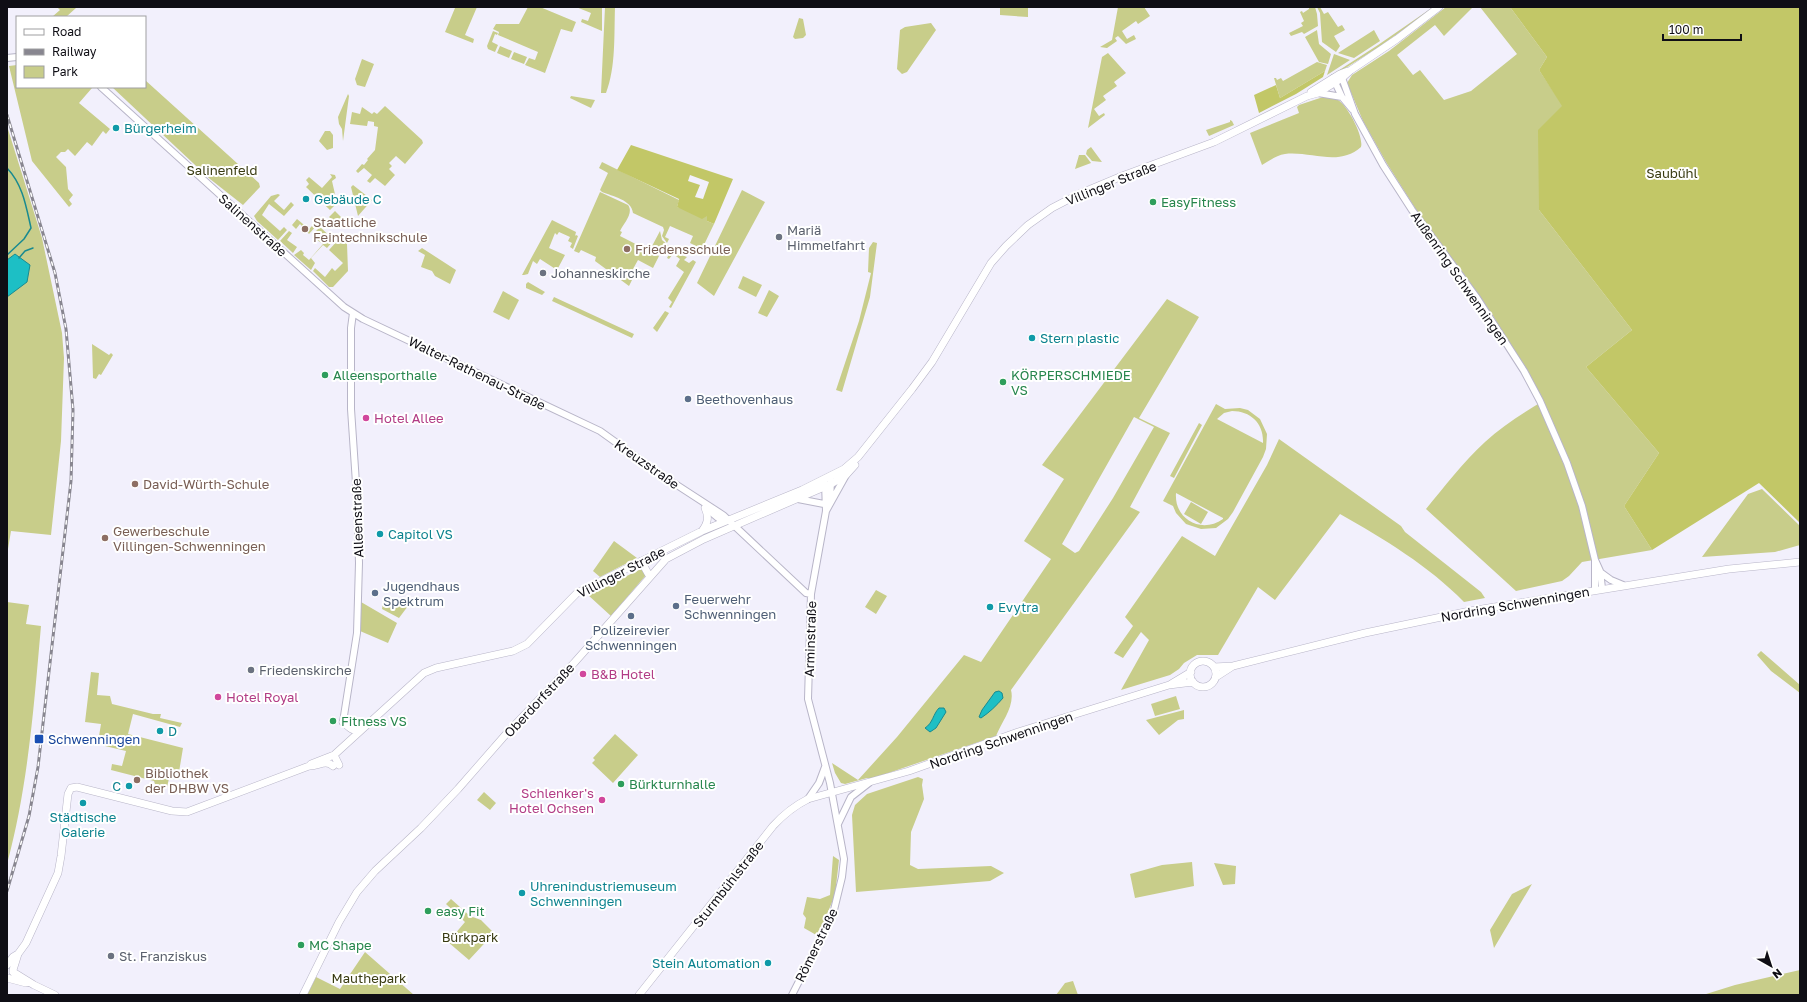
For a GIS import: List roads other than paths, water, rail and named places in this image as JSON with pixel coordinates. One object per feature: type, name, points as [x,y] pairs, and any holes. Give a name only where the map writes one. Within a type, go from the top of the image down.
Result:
[{"type":"main road","name":"Villinger Straße","points":[[1307,96],[1312,91],[1351,70],[1439,7]]},
{"type":"main road","name":"Villinger Straße","points":[[734,526],[798,499],[828,482],[858,457],[928,367],[992,264],[1006,246],[1028,225],[1052,208],[1079,194],[1127,174],[1200,148],[1307,96],[1318,93],[1334,80]]},
{"type":"main road","name":"Villinger Straße","points":[[334,755],[424,673],[436,668],[513,651],[527,644],[576,593],[702,531],[846,475],[858,462],[858,457]]},
{"type":"main road","points":[[702,531],[707,523],[708,515],[706,508]]},
{"type":"main road","name":"Oberdorfstraße","points":[[303,995],[339,922],[357,892],[375,870],[421,828],[456,792],[507,733],[574,662],[666,559],[704,539],[734,526]]},
{"type":"main road","points":[[641,561],[650,576]]},
{"type":"main road","name":"Nordring Schwenningen","points":[[1214,667],[1233,666],[1365,633],[1437,617],[1623,585],[1729,569],[1800,562]]},
{"type":"main road","points":[[1198,662],[1207,662],[1214,667],[1216,677],[1212,683],[1207,686],[1198,686],[1193,682],[1191,672],[1192,668],[1198,662]]},
{"type":"main road","name":"Nordring Schwenningen","points":[[1216,677],[1233,666]]},
{"type":"main road","name":"Nordring Schwenningen","points":[[1169,685],[1191,672]]},
{"type":"main road","name":"Nordring Schwenningen","points":[[832,793],[942,760],[1018,732],[1169,685],[1193,682]]},
{"type":"main road","points":[[343,722],[352,730],[357,731],[362,729]]},
{"type":"main road","points":[[55,995],[9,972],[33,929],[58,873],[62,856],[68,794],[71,788],[77,787],[172,811],[187,812],[309,766],[324,762],[336,765],[334,755],[309,766]]},
{"type":"main road","name":"Sturmbühlstraße","points":[[639,995],[774,826],[790,809],[808,799],[832,793]]},
{"type":"street","name":"Außenring Schwenningen","points":[[1341,76],[1355,114]]},
{"type":"street","name":"Außenring Schwenningen","points":[[1334,80],[1342,97],[1355,114],[1396,186],[1432,238],[1477,298],[1524,371],[1537,395],[1567,463],[1582,506],[1595,560],[1599,589]]},
{"type":"street","name":"Salinenstraße","points":[[102,88],[289,258],[344,307],[353,313]]},
{"type":"street","points":[[1318,93],[1342,97]]},
{"type":"street","name":"Walter-Rathenau-Straße","points":[[353,313],[600,431]]},
{"type":"street","name":"Alleenstraße","points":[[343,722],[344,705],[357,634],[358,612],[357,490],[351,409],[351,328],[353,313]]},
{"type":"street","name":"Kreuzstraße","points":[[600,431],[694,497],[708,505],[734,526],[806,593],[812,594]]},
{"type":"street","name":"Arminstraße","points":[[827,503],[846,475]]},
{"type":"street","name":"Arminstraße","points":[[828,482],[826,511],[812,594],[808,699],[832,793]]},
{"type":"street","name":"Kreuzstraße","points":[[694,497],[718,518],[728,521]]},
{"type":"street","points":[[798,499],[827,503]]},
{"type":"street","name":"Außenring Schwenningen","points":[[1595,560],[1600,572],[1599,589]]},
{"type":"street","points":[[1600,572],[1611,580],[1623,585]]},
{"type":"street","points":[[808,799],[819,783],[825,767]]},
{"type":"street","points":[[838,824],[851,797],[869,783]]},
{"type":"street","name":"Römerstraße","points":[[792,995],[828,926],[836,903],[844,859],[832,793]]},
{"type":"water","points":[[15,254],[30,265],[27,282],[7,297],[7,260]]},
{"type":"water","points":[[999,691],[1002,693],[1003,698],[981,718],[979,717],[982,710],[995,692]]},
{"type":"water","points":[[939,708],[944,708],[946,712],[936,728],[930,732],[925,728],[930,724]]},
{"type":"waterway","points":[[7,168],[17,181],[31,228],[24,239],[7,255]]},
{"type":"waterway","points":[[19,258],[25,251],[33,248]]},
{"type":"railway","points":[[7,115],[55,273],[66,329],[73,410],[71,481],[38,767],[29,816],[7,891]]},
{"type":"place","name":"Bürgerheim","points":[[116,128]]},
{"type":"place","name":"Gebäude C","points":[[306,199]]},
{"type":"place","name":"EasyFitness","points":[[1153,202]]},
{"type":"place","name":"Staatliche Feintechnikschule","points":[[305,229]]},
{"type":"place","name":"Mariä Himmelfahrt","points":[[779,237]]},
{"type":"place","name":"Friedensschule","points":[[627,249]]},
{"type":"place","name":"Johanneskirche","points":[[543,273]]},
{"type":"place","name":"Stern plastic","points":[[1032,338]]},
{"type":"place","name":"Alleensporthalle","points":[[325,375]]},
{"type":"place","name":"KÖRPERSCHMIEDE VS","points":[[1003,382]]},
{"type":"place","name":"Beethovenhaus","points":[[688,399]]},
{"type":"place","name":"Hotel Allee","points":[[366,418]]},
{"type":"place","name":"David-Würth-Schule","points":[[135,484]]},
{"type":"place","name":"Capitol VS","points":[[380,534]]},
{"type":"place","name":"Gewerbeschule Villingen-Schwenningen","points":[[105,538]]},
{"type":"place","name":"Jugendhaus Spektrum","points":[[375,593]]},
{"type":"place","name":"Feuerwehr Schwenningen","points":[[676,606]]},
{"type":"place","name":"Evytra","points":[[990,607]]},
{"type":"place","name":"Polizeirevier Schwenningen","points":[[631,616]]},
{"type":"place","name":"Friedenskirche","points":[[251,670]]},
{"type":"place","name":"B&B Hotel","points":[[583,674]]},
{"type":"place","name":"Hotel Royal","points":[[218,697]]},
{"type":"place","name":"Fitness VS","points":[[333,721]]},
{"type":"place","name":"D","points":[[160,731]]},
{"type":"place","name":"Schwenningen","points":[[39,739]]},
{"type":"place","name":"Bibliothek der DHBW VS","points":[[137,780]]},
{"type":"place","name":"Bürkturnhalle","points":[[621,784]]},
{"type":"place","name":"C","points":[[129,786]]},
{"type":"place","name":"Schlenker's Hotel Ochsen","points":[[602,800]]},
{"type":"place","name":"Städtische Galerie","points":[[83,803]]},
{"type":"place","name":"Uhrenindustriemuseum Schwenningen","points":[[522,893]]},
{"type":"place","name":"easy Fit","points":[[428,911]]},
{"type":"place","name":"MC Shape","points":[[301,945]]},
{"type":"place","name":"St. Franziskus","points":[[111,956]]},
{"type":"place","name":"Stein Automation","points":[[768,963]]},
{"type":"park label","name":"Salinenfeld","points":[[222,170]]},
{"type":"park label","name":"Saubühl","points":[[1672,173]]},
{"type":"park label","name":"Bürkpark","points":[[470,937]]},
{"type":"park label","name":"Mauthepark","points":[[369,978]]}]
